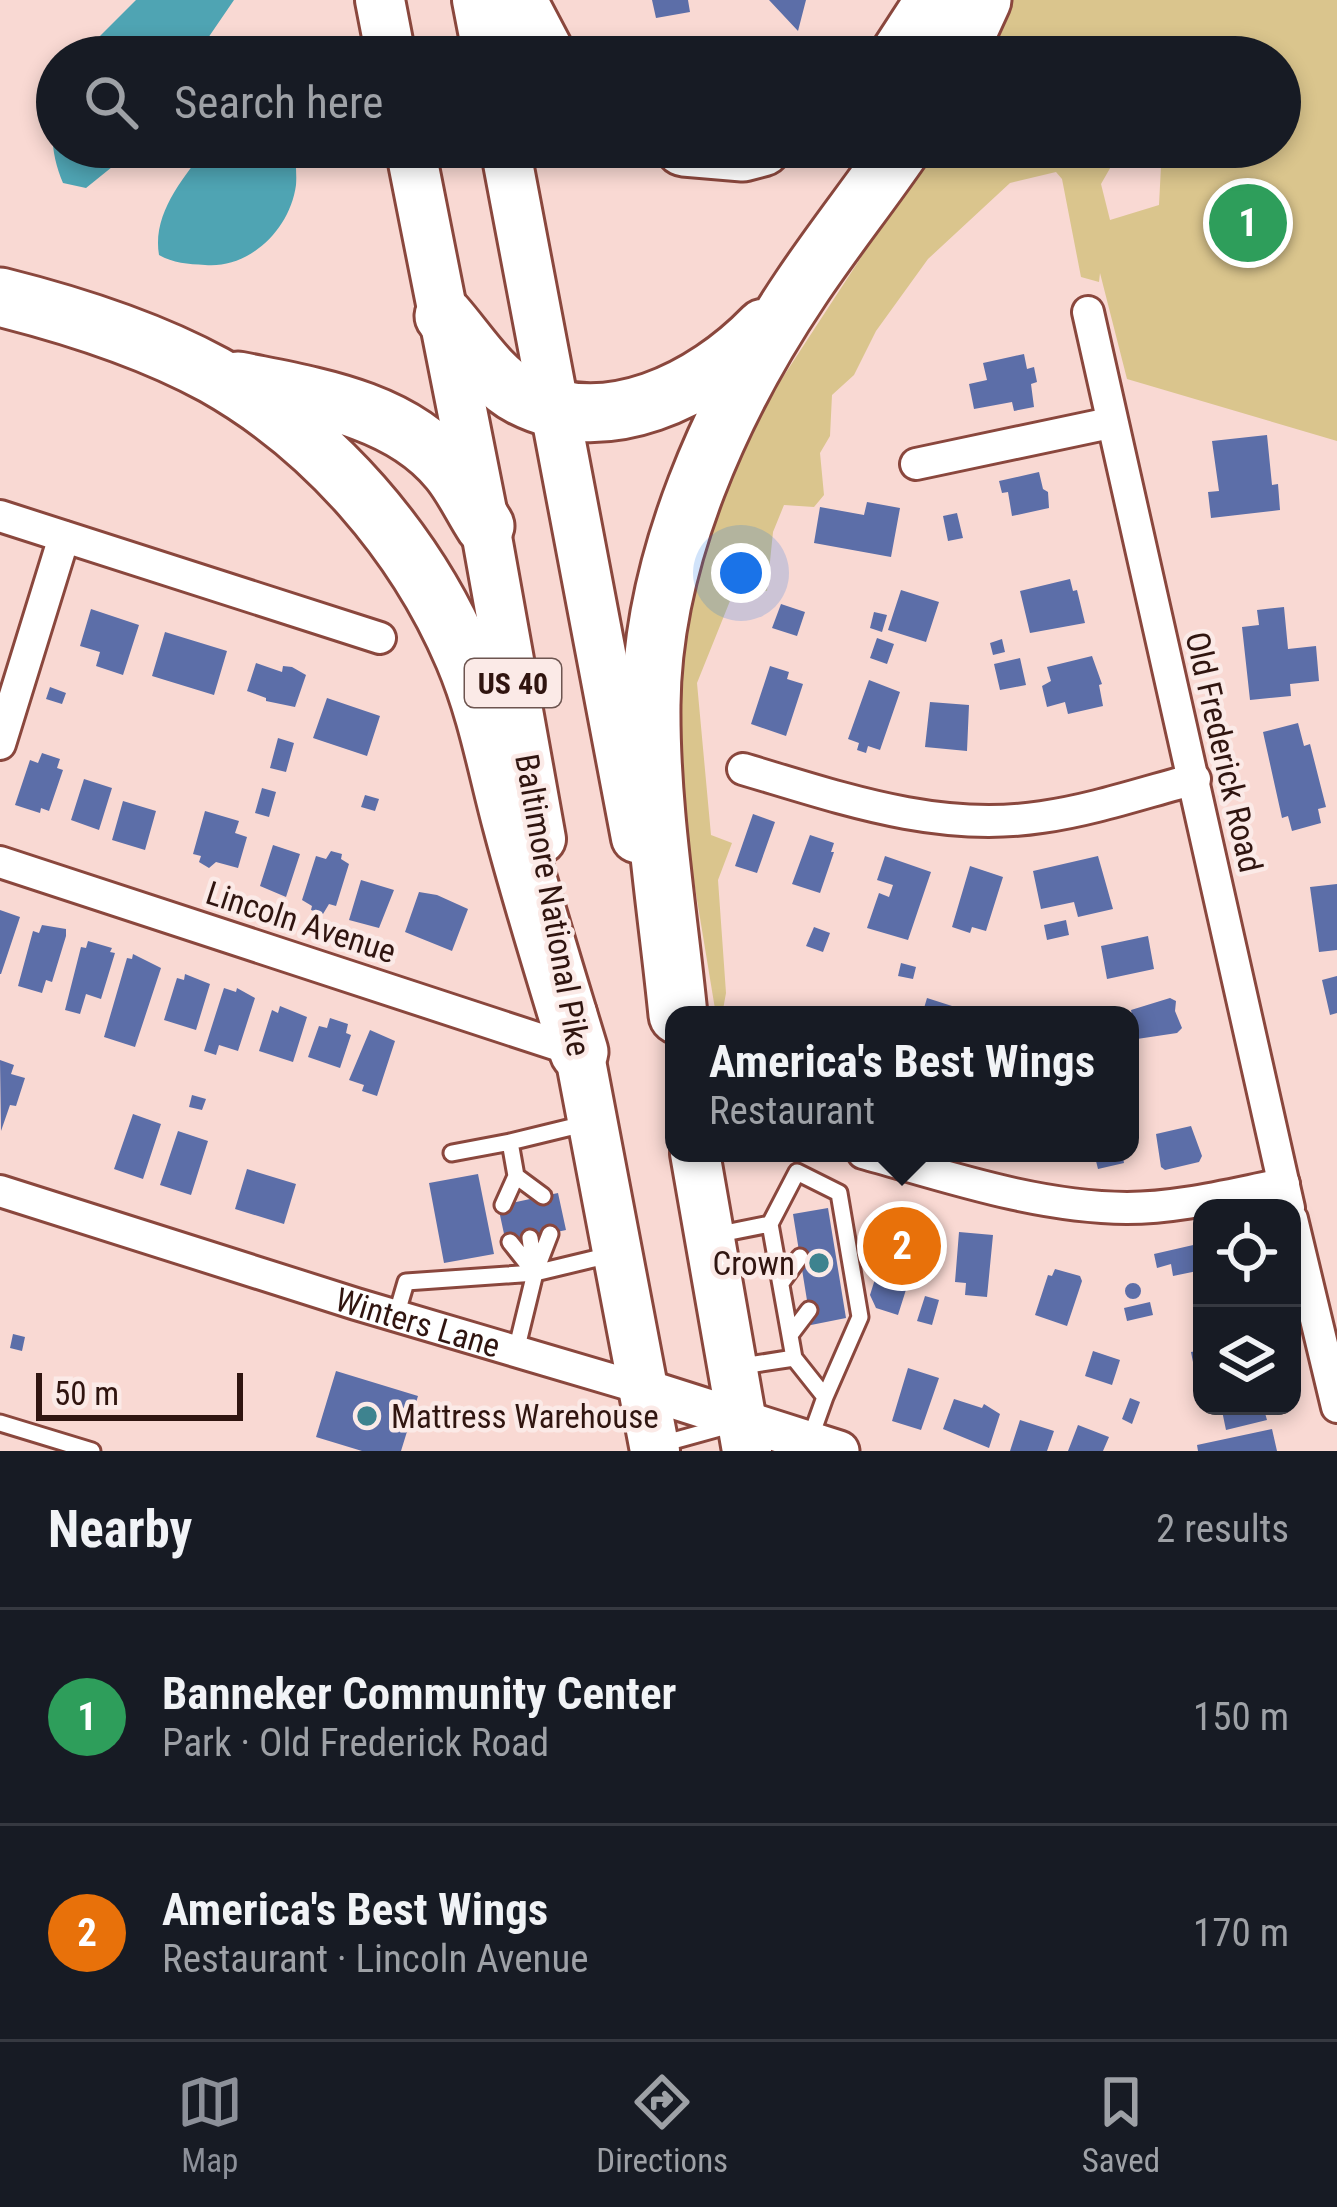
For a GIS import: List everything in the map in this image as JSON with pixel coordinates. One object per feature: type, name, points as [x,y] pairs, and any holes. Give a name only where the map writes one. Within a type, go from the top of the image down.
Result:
[{"type":"highway","points":[[518,0],[537,36]]},
{"type":"highway","points":[[912,36],[935,0]]},
{"type":"highway","points":[[966,36],[982,0]]},
{"type":"highway","points":[[677,1006],[651,701],[661,618],[679,533],[707,459],[800,290],[887,168]]},
{"type":"highway","points":[[444,316],[493,374],[521,396],[592,414],[630,409],[665,397],[730,359],[800,290]]},
{"type":"highway","points":[[0,297],[100,327],[216,376],[334,404],[399,426],[427,445],[452,472],[484,526]]},
{"type":"highway","points":[[216,376],[314,449],[361,493],[437,602],[465,659],[488,726],[579,1052]]},
{"type":"main road","points":[[380,0],[387,36]]},
{"type":"main road","points":[[477,0],[484,36]]},
{"type":"main road","name":"Baltimore National Pike","points":[[414,168],[644,1389],[649,1449]]},
{"type":"main road","name":"US 40","points":[[509,168],[668,1006]]},
{"type":"main road","points":[[697,1162],[745,1436]]},
{"type":"street","name":"Old Frederick Road","points":[[1088,313],[1287,1196]]},
{"type":"street","points":[[916,464],[1110,423]]},
{"type":"street","points":[[0,516],[380,638]]},
{"type":"street","points":[[0,744],[64,537]]},
{"type":"street","points":[[743,769],[903,814],[999,822],[1045,817],[1195,779]]},
{"type":"street","name":"Lincoln Avenue","points":[[0,862],[579,1052]]},
{"type":"street","points":[[896,1162],[1034,1199],[1082,1205],[1129,1208],[1287,1196]]},
{"type":"street","name":"Winters Lane","points":[[0,1191],[644,1389],[745,1436],[824,1446]]},
{"type":"street","points":[[1301,1257],[1337,1407]]},
{"type":"lane","points":[[452,1153],[592,1122]]},
{"type":"lane","points":[[510,1142],[523,1200]]},
{"type":"lane","points":[[824,1446],[825,1397],[860,1317],[839,1193],[797,1172],[770,1224],[794,1358],[825,1397]]},
{"type":"lane","points":[[516,1176],[543,1196]]},
{"type":"lane","points":[[502,1205],[516,1176]]},
{"type":"lane","points":[[830,1216],[840,1200]]},
{"type":"lane","points":[[710,1236],[770,1224]]},
{"type":"lane","points":[[516,1351],[550,1234]]},
{"type":"lane","points":[[530,1238],[535,1273]]},
{"type":"lane","points":[[510,1242],[535,1273]]},
{"type":"lane","points":[[838,1268],[849,1252]]},
{"type":"lane","points":[[396,1316],[406,1282],[535,1273],[618,1253]]},
{"type":"lane","points":[[781,1283],[800,1257]]},
{"type":"lane","points":[[790,1335],[809,1310]]},
{"type":"lane","points":[[733,1368],[794,1358]]},
{"type":"lane","points":[[0,1423],[86,1450]]},
{"type":"lane","points":[[649,1449],[745,1436]]},
{"type":"shaded area","points":[[1000,0],[1337,0],[1337,441],[1127,379],[1100,273],[1099,282],[1081,277],[1062,179],[1056,172],[1010,183],[928,259],[876,331],[854,375],[832,395],[830,436],[820,453],[824,495],[814,507],[784,505],[773,532],[767,591],[736,586],[697,683],[711,835],[732,843],[718,880],[726,993],[724,1006],[715,1006],[685,827],[673,709],[684,580],[753,423],[917,168],[1110,168],[1101,184],[1110,220],[1159,205],[1161,168],[1301,168],[1301,36],[986,36]]},
{"type":"water","points":[[136,0],[234,0],[209,36],[100,36]]},
{"type":"water","points":[[58,168],[111,168],[86,188],[63,183]]},
{"type":"water","points":[[191,168],[296,168],[292,202],[276,231],[252,253],[221,265],[187,264],[159,255],[160,225]]},
{"type":"building","points":[[652,0],[688,0],[690,12],[656,18]]},
{"type":"building","points":[[769,0],[806,0],[798,31]]},
{"type":"building","points":[[1024,354],[1037,382],[1031,384],[1034,407],[1014,411],[1012,402],[974,409],[969,384],[987,380],[983,363]]},
{"type":"building","points":[[1267,435],[1272,485],[1278,484],[1280,510],[1211,518],[1208,492],[1219,491],[1212,441]]},
{"type":"building","points":[[1039,472],[1049,508],[1012,516],[1008,492],[1002,493],[999,481]]},
{"type":"building","points":[[867,502],[900,508],[891,557],[814,543],[820,507],[864,515]]},
{"type":"building","points":[[957,513],[963,538],[948,541],[943,516]]},
{"type":"building","points":[[1070,579],[1085,623],[1030,633],[1020,591]]},
{"type":"building","points":[[901,590],[939,602],[926,642],[888,630]]},
{"type":"building","points":[[781,604],[805,612],[797,636],[772,628]]},
{"type":"building","points":[[1284,607],[1288,649],[1316,646],[1319,681],[1290,684],[1291,696],[1250,700],[1242,627],[1259,625],[1257,610]]},
{"type":"building","points":[[91,609],[139,625],[123,675],[96,666],[100,652],[80,646]]},
{"type":"building","points":[[874,612],[887,615],[882,632],[870,628]]},
{"type":"building","points":[[165,632],[227,651],[214,695],[152,676]]},
{"type":"building","points":[[877,638],[894,644],[887,664],[870,658]]},
{"type":"building","points":[[1002,639],[1005,652],[993,655],[990,643]]},
{"type":"building","points":[[1092,656],[1102,684],[1103,706],[1068,714],[1065,702],[1047,707],[1042,686],[1051,681],[1047,667]]},
{"type":"building","points":[[1020,658],[1026,685],[1000,690],[994,664]]},
{"type":"building","points":[[256,663],[282,672],[283,666],[292,667],[306,675],[295,707],[247,691]]},
{"type":"building","points":[[770,666],[789,672],[787,679],[803,684],[786,736],[751,724]]},
{"type":"building","points":[[869,680],[900,692],[880,750],[868,746],[866,753],[848,739]]},
{"type":"building","points":[[50,687],[66,693],[62,704],[46,699]]},
{"type":"building","points":[[327,698],[380,716],[367,756],[313,738]]},
{"type":"building","points":[[930,702],[969,705],[967,751],[925,747]]},
{"type":"building","points":[[1298,723],[1304,746],[1310,744],[1326,807],[1318,809],[1321,823],[1292,831],[1288,816],[1282,818],[1263,732]]},
{"type":"building","points":[[278,738],[294,743],[286,772],[270,768]]},
{"type":"building","points":[[42,753],[60,759],[57,768],[63,770],[49,811],[41,808],[40,813],[15,805],[30,760],[38,763]]},
{"type":"building","points":[[84,779],[112,788],[99,830],[71,820]]},
{"type":"building","points":[[262,788],[276,792],[269,817],[255,813]]},
{"type":"building","points":[[365,795],[379,799],[375,811],[361,807]]},
{"type":"building","points":[[123,801],[156,811],[145,850],[112,840]]},
{"type":"building","points":[[205,811],[239,821],[235,833],[247,837],[238,868],[216,862],[209,868],[199,862],[201,856],[193,854]]},
{"type":"building","points":[[753,814],[775,822],[757,873],[735,866]]},
{"type":"building","points":[[810,835],[834,843],[820,893],[792,884]]},
{"type":"building","points":[[273,845],[300,854],[286,897],[260,886]]},
{"type":"building","points":[[331,851],[342,854],[341,859],[349,864],[336,906],[329,904],[323,914],[302,900],[316,856],[326,859]]},
{"type":"building","points":[[885,856],[931,872],[908,940],[867,928],[879,893],[889,897],[893,885],[877,880]]},
{"type":"building","points":[[1098,856],[1113,909],[1078,917],[1074,902],[1041,909],[1033,871]]},
{"type":"building","points":[[970,866],[1003,877],[986,931],[972,927],[970,933],[952,927]]},
{"type":"building","points":[[361,880],[394,890],[379,928],[349,920]]},
{"type":"building","points":[[1337,884],[1337,950],[1319,952],[1310,887]]},
{"type":"building","points":[[419,892],[468,909],[452,951],[405,932]]},
{"type":"building","points":[[0,910],[20,917],[1,974],[0,974]]},
{"type":"building","points":[[1066,920],[1069,935],[1047,940],[1044,925]]},
{"type":"building","points":[[42,925],[66,929],[66,936],[52,982],[46,980],[42,993],[18,986],[33,931],[39,933]]},
{"type":"building","points":[[814,927],[830,933],[823,952],[806,946]]},
{"type":"building","points":[[1148,936],[1154,969],[1107,979],[1101,946]]},
{"type":"building","points":[[88,941],[115,953],[101,999],[86,994],[80,1014],[65,1010],[81,947],[86,948]]},
{"type":"building","points":[[133,954],[161,968],[135,1047],[104,1037],[127,958],[132,959]]},
{"type":"building","points":[[901,963],[916,967],[913,979],[898,976]]},
{"type":"building","points":[[185,974],[210,984],[196,1030],[164,1020],[177,978],[184,980]]},
{"type":"building","points":[[1337,976],[1337,1013],[1330,1015],[1322,980]]},
{"type":"building","points":[[224,988],[236,992],[237,988],[255,998],[238,1051],[219,1045],[216,1055],[204,1051]]},
{"type":"building","points":[[927,998],[952,1006],[925,1006]]},
{"type":"building","points":[[1170,998],[1176,1001],[1182,1028],[1177,1033],[1139,1039],[1139,1008]]},
{"type":"building","points":[[280,1006],[307,1017],[293,1062],[259,1051],[272,1010],[278,1013]]},
{"type":"building","points":[[330,1018],[348,1024],[346,1033],[351,1035],[340,1068],[308,1057],[319,1026],[327,1028]]},
{"type":"building","points":[[370,1030],[395,1041],[377,1096],[349,1080]]},
{"type":"building","points":[[0,1060],[14,1065],[11,1074],[25,1078],[1,1131]]},
{"type":"building","points":[[192,1095],[206,1099],[202,1110],[189,1107]]},
{"type":"building","points":[[133,1114],[161,1124],[143,1179],[114,1169]]},
{"type":"building","points":[[1191,1126],[1202,1156],[1199,1162],[1165,1170],[1156,1134]]},
{"type":"building","points":[[178,1131],[208,1141],[191,1195],[160,1185]]},
{"type":"building","points":[[1096,1162],[1124,1162],[1124,1163],[1098,1169]]},
{"type":"building","points":[[247,1169],[296,1184],[284,1224],[235,1209]]},
{"type":"building","points":[[478,1174],[494,1254],[444,1263],[429,1183]]},
{"type":"building","points":[[558,1193],[566,1230],[506,1243],[498,1206]]},
{"type":"building","name":"Crown","points":[[828,1208],[846,1318],[811,1325],[793,1214]]},
{"type":"building","points":[[892,1225],[923,1236],[898,1315],[876,1308],[870,1295]]},
{"type":"building","points":[[959,1232],[993,1235],[987,1297],[965,1295],[966,1283],[955,1282]]},
{"type":"building","points":[[1193,1245],[1193,1272],[1173,1276],[1171,1264],[1157,1268],[1154,1254]]},
{"type":"building","points":[[1055,1269],[1080,1276],[1082,1281],[1067,1326],[1035,1315],[1048,1275]]},
{"type":"building","points":[[1133,1283],[1141,1291],[1133,1299],[1125,1291]]},
{"type":"building","points":[[925,1296],[939,1300],[932,1325],[917,1321]]},
{"type":"building","points":[[1150,1302],[1153,1315],[1127,1321],[1124,1308]]},
{"type":"building","points":[[13,1334],[25,1337],[22,1351],[10,1348]]},
{"type":"building","points":[[1093,1351],[1120,1360],[1112,1385],[1085,1376]]},
{"type":"building","points":[[908,1368],[939,1378],[921,1430],[892,1421]]},
{"type":"building","name":"Mattress Warehouse","points":[[336,1371],[418,1396],[401,1451],[362,1451],[316,1437]]},
{"type":"building","points":[[1130,1398],[1140,1402],[1132,1424],[1122,1419]]},
{"type":"building","points":[[954,1399],[982,1408],[984,1404],[1000,1414],[989,1448],[943,1429]]},
{"type":"building","points":[[1223,1415],[1266,1415],[1267,1420],[1226,1430]]},
{"type":"building","points":[[1020,1420],[1054,1431],[1047,1451],[1010,1451]]},
{"type":"building","points":[[1078,1425],[1109,1437],[1103,1451],[1068,1451]]},
{"type":"building","points":[[1272,1429],[1277,1451],[1198,1451],[1197,1445]]},
{"type":"place","name":"Banneker Community Center","points":[[1248,223]]},
{"type":"place","name":"America's Best Wings","points":[[902,1246]]},
{"type":"place","name":"Crown","points":[[819,1263]]},
{"type":"place","name":"Mattress Warehouse","points":[[367,1416]]}]
